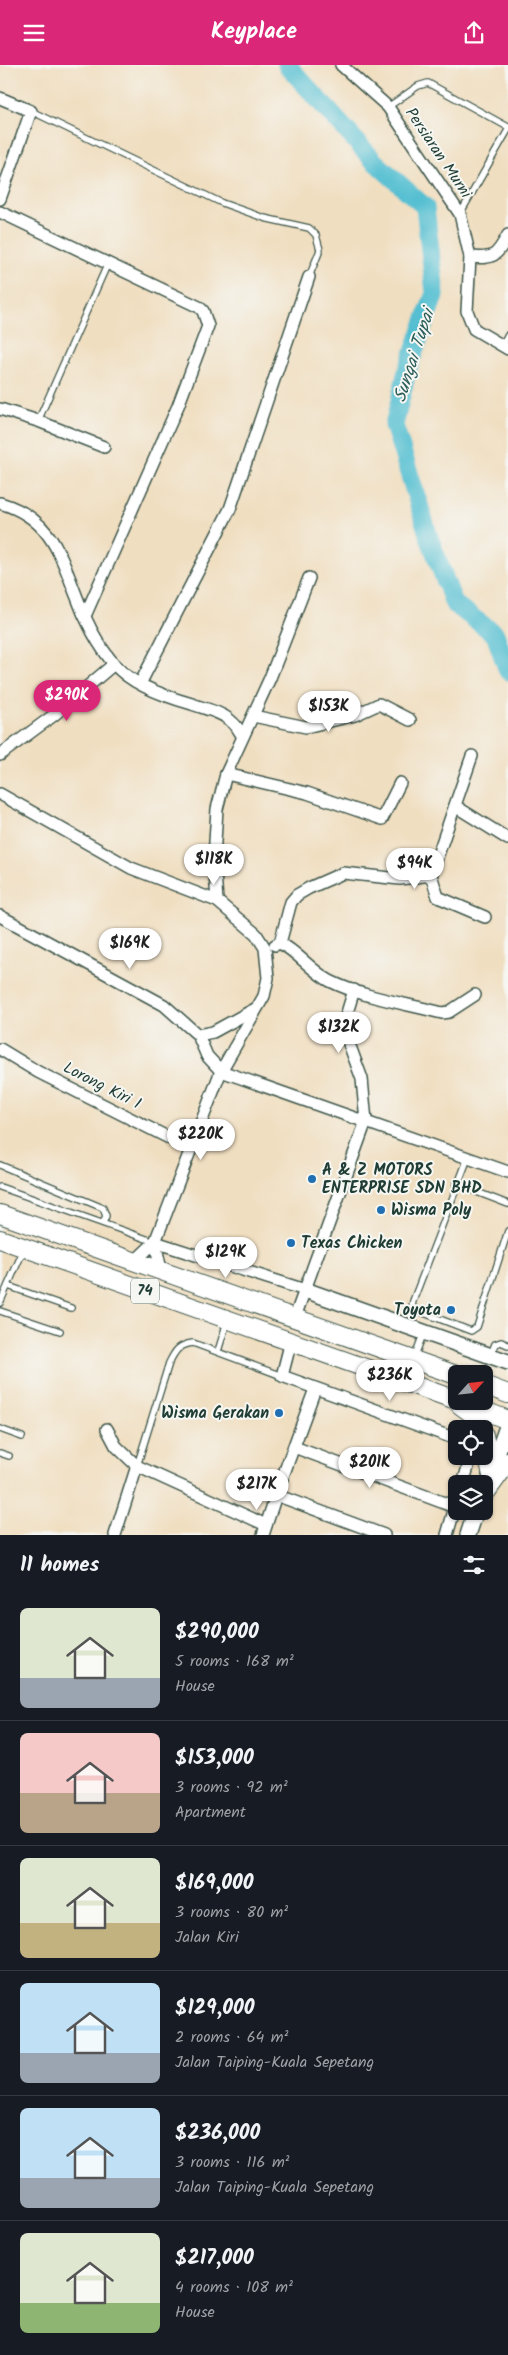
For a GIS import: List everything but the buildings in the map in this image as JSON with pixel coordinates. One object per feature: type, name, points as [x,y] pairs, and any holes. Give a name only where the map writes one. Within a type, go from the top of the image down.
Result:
[{"type":"main road","name":"74","points":[[0,1215],[136,1261],[448,1372]]},
{"type":"main road","name":"74","points":[[0,1239],[448,1397]]},
{"type":"main road","points":[[493,1388],[508,1394]]},
{"type":"main road","points":[[467,1410],[475,1420]]},
{"type":"main road","name":"74","points":[[482,1410],[508,1420]]},
{"type":"main road","points":[[493,1483],[508,1462]]},
{"type":"main road","points":[[490,1465],[491,1471]]},
{"type":"street","name":"Persiaran Murni","points":[[343,66],[388,107],[460,214],[470,257],[467,311],[474,329],[505,348]]},
{"type":"street","points":[[0,97],[31,111],[0,199]]},
{"type":"street","points":[[0,212],[199,307],[203,311],[208,326],[178,406],[85,616]]},
{"type":"street","points":[[470,257],[490,258],[500,251],[508,235]]},
{"type":"street","points":[[141,682],[230,509],[309,277]]},
{"type":"street","points":[[0,409],[38,421],[104,447]]},
{"type":"street","points":[[0,503],[19,509],[43,527],[61,554],[85,616],[114,664],[125,675],[163,695],[218,713],[233,722],[242,735]]},
{"type":"street","points":[[217,901],[214,858],[217,809],[226,774],[242,735],[253,716],[309,578]]},
{"type":"street","points":[[0,755],[54,715],[114,664]]},
{"type":"street","points":[[253,716],[306,727],[355,715],[379,705],[410,720]]},
{"type":"street","points":[[472,756],[431,875],[438,897],[485,917]]},
{"type":"street","points":[[226,774],[307,793],[382,819],[400,783]]},
{"type":"street","points":[[0,794],[131,869],[217,901],[256,934],[265,948],[268,978],[264,996],[221,1071],[155,1242],[136,1261]]},
{"type":"street","points":[[455,806],[508,839]]},
{"type":"street","points":[[280,943],[291,903],[297,895],[309,888],[343,873],[400,879],[431,875]]},
{"type":"street","points":[[0,916],[164,1005],[198,1035],[207,1056],[221,1071],[508,1172]]},
{"type":"street","points":[[265,948],[280,943],[293,950],[311,968],[329,981],[442,1013],[449,1012],[475,995]]},
{"type":"street","points":[[295,1317],[366,1121],[362,1079],[348,1041],[346,1028],[346,1016],[354,989]]},
{"type":"street","points":[[198,1035],[213,1032],[255,1009]]},
{"type":"street","name":"Lorong Kiri 1","points":[[0,1049],[38,1073],[191,1149]]},
{"type":"street","points":[[155,1242],[305,1290],[508,1362]]},
{"type":"street","points":[[155,1242],[161,1270]]},
{"type":"street","points":[[291,1341],[282,1376],[448,1436]]},
{"type":"street","points":[[106,1429],[116,1446],[136,1466],[264,1530],[315,1389]]},
{"type":"street","points":[[490,1475],[508,1424]]},
{"type":"street","points":[[294,1447],[448,1502]]},
{"type":"street","points":[[115,1535],[136,1466]]},
{"type":"street","points":[[276,1495],[384,1535]]},
{"type":"street","points":[[447,1535],[452,1520]]},
{"type":"street","points":[[468,1535],[473,1520]]},
{"type":"lane","points":[[388,107],[418,85],[428,83],[508,128],[460,214]]},
{"type":"lane","points":[[31,111],[222,203],[264,218],[309,228],[316,235],[320,250],[309,277]]},
{"type":"lane","points":[[38,421],[108,263]]},
{"type":"lane","points":[[505,348],[508,335]]},
{"type":"lane","points":[[468,1157],[456,1184],[412,1306],[416,1310],[471,1331],[477,1327],[508,1231]]},
{"type":"lane","points":[[0,1165],[103,1209],[106,1216],[103,1223]]},
{"type":"lane","points":[[456,1184],[508,1204]]},
{"type":"lane","points":[[0,1187],[155,1242]]},
{"type":"lane","points":[[0,1303],[25,1247]]},
{"type":"lane","points":[[8,1286],[72,1308]]},
{"type":"lane","points":[[0,1311],[60,1331]]},
{"type":"lane","points":[[218,1351],[228,1319]]},
{"type":"lane","points":[[414,1360],[424,1332]]},
{"type":"lane","points":[[490,1356],[495,1344],[501,1342],[508,1345]]},
{"type":"lane","points":[[136,1466],[176,1349],[193,1343],[282,1376]]},
{"type":"lane","points":[[0,1429],[22,1437]]},
{"type":"lane","points":[[0,1453],[9,1456]]},
{"type":"waterway","name":"Sungai Tupai","points":[[287,65],[374,161],[425,207],[435,293],[407,371],[394,425],[429,537],[454,604],[495,634],[508,671]]},
{"type":"place","name":"A & Z MOTORS ENTERPRISE SDN BHD","points":[[312,1179]]},
{"type":"place","name":"Wisma Poly","points":[[381,1210]]},
{"type":"place","name":"Texas Chicken","points":[[291,1243]]},
{"type":"place","name":"Toyota","points":[[451,1310]]},
{"type":"place","name":"Wisma Gerakan","points":[[279,1413]]}]
